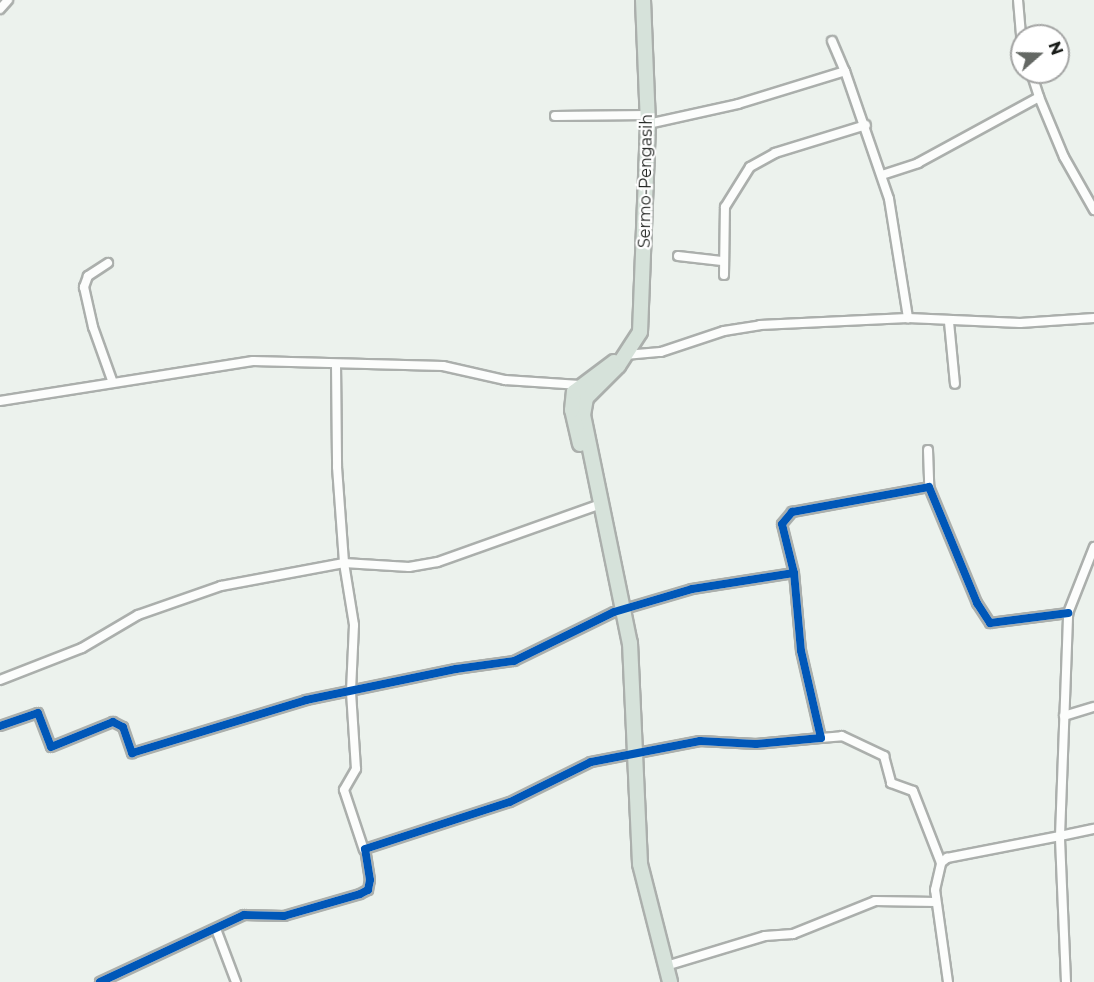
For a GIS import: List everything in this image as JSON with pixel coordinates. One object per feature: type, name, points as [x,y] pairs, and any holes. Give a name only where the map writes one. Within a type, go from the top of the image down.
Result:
[{"type":"main road","name":"Sermo-Pengasih","points":[[643,0],[648,119],[640,332],[625,356],[591,390],[583,406],[599,499],[625,611],[638,752],[640,864],[670,982]]},
{"type":"main road","name":"Sermo-Pengasih","points":[[599,499],[573,416],[572,402],[580,385],[625,356]]},
{"type":"street","points":[[0,9],[8,0]]},
{"type":"street","points":[[1018,0],[1020,24]]},
{"type":"street","points":[[832,41],[866,125],[882,175],[908,318]]},
{"type":"street","points":[[555,116],[648,119],[738,104],[845,70]]},
{"type":"street","points":[[1035,84],[1064,158],[1094,209]]},
{"type":"street","points":[[882,175],[918,163],[1039,97]]},
{"type":"street","points":[[724,275],[722,261],[725,207],[750,167],[775,153],[866,125]]},
{"type":"street","points":[[1094,198],[1094,209]]},
{"type":"street","points":[[678,256],[722,261]]},
{"type":"street","points":[[108,263],[88,276],[84,287],[93,327],[113,383]]},
{"type":"street","points":[[625,356],[661,352],[740,327],[908,318],[950,322],[1094,318]]},
{"type":"street","points":[[950,322],[955,384]]},
{"type":"street","points":[[0,401],[253,361],[443,366],[505,380],[580,385]]},
{"type":"street","points":[[100,982],[244,915],[292,915],[368,890],[370,880],[364,850],[344,789],[356,769],[351,692],[354,625],[344,563],[336,364]]},
{"type":"street","points":[[928,450],[929,487],[977,603],[990,622],[1068,613]]},
{"type":"street","points":[[821,738],[800,645],[794,573],[782,524],[785,516],[929,487]]},
{"type":"street","points":[[0,680],[82,648],[138,615],[209,590],[344,563],[409,567],[438,562],[599,499]]},
{"type":"street","points":[[1066,982],[1060,836],[1068,613],[1094,548]]},
{"type":"street","points":[[0,726],[38,713],[51,747],[113,722],[123,727],[132,753],[270,710],[456,669],[514,661],[606,615],[692,589],[794,573]]},
{"type":"street","points":[[1064,716],[1094,707]]},
{"type":"street","points":[[364,850],[510,802],[591,762],[700,741],[756,744],[842,736],[884,756],[891,783],[913,791],[941,864],[936,902],[948,982]]},
{"type":"street","points":[[941,864],[947,858],[1094,829]]},
{"type":"street","points":[[666,966],[765,936],[793,934],[875,901],[936,902]]},
{"type":"street","points":[[216,929],[236,982]]},
{"type":"cycle path","points":[[0,726],[38,713],[51,747],[113,722],[123,727],[132,753],[306,700],[456,669],[514,661],[614,612],[692,589],[794,573],[782,524],[792,512],[929,487],[977,603],[990,623],[1068,613]]},
{"type":"cycle path","points":[[100,982],[244,915],[284,916],[360,894],[368,890],[370,880],[365,849],[510,802],[591,762],[700,741],[756,744],[821,738],[801,651],[794,573]]}]
